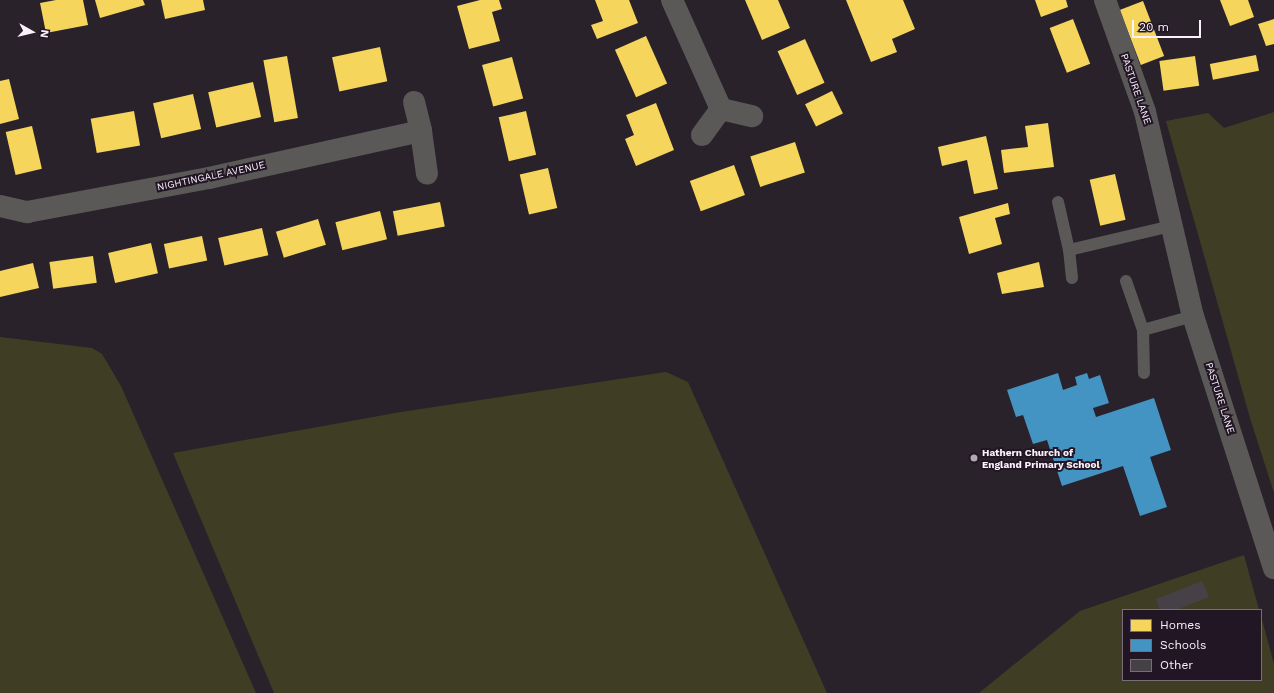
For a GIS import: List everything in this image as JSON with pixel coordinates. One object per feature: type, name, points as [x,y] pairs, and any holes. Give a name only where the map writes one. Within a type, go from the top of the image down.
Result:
[{"type":"street","points":[[672,0],[721,109]]},
{"type":"street","name":"PASTURE LANE","points":[[1105,0],[1146,112],[1171,226],[1193,316],[1274,568]]},
{"type":"street","points":[[414,102],[421,131],[427,174]]},
{"type":"street","points":[[721,109],[752,116]]},
{"type":"street","points":[[702,135],[721,109]]},
{"type":"street","name":"NIGHTINGALE AVENUE","points":[[0,206],[27,212],[209,178],[421,131]]},
{"type":"lane","points":[[1058,202],[1069,250],[1072,278]]},
{"type":"lane","points":[[1069,250],[1171,226]]},
{"type":"lane","points":[[1126,281],[1143,330],[1144,373]]},
{"type":"lane","points":[[1143,330],[1193,316]]},
{"type":"shaded area","points":[[1274,112],[1274,493],[1250,418],[1166,121],[1208,113],[1224,128]]},
{"type":"shaded area","points":[[0,337],[92,348],[102,354],[121,386],[256,693],[0,693]]},
{"type":"shaded area","points":[[666,372],[688,382],[827,693],[274,693],[173,453],[401,412]]},
{"type":"shaded area","points":[[1244,555],[1259,609],[1122,609],[1122,681],[1262,681],[1262,620],[1274,664],[1274,693],[979,693],[1080,611]]},
{"type":"building: Homes","points":[[56,0],[83,0],[88,25],[46,33],[40,3]]},
{"type":"building: Homes","points":[[95,0],[143,0],[145,5],[100,18]]},
{"type":"building: Homes","points":[[161,0],[203,0],[205,10],[165,19]]},
{"type":"building: Homes","points":[[480,0],[499,0],[502,9],[492,12],[500,41],[469,49],[457,6]]},
{"type":"building: Homes","points":[[595,0],[629,0],[638,23],[597,39],[591,25],[603,21]]},
{"type":"building: Homes","points":[[745,0],[778,0],[790,28],[762,40]]},
{"type":"building: Homes","points":[[846,0],[903,0],[915,29],[892,39],[897,52],[871,62]]},
{"type":"building: Homes","points":[[1035,0],[1066,0],[1068,7],[1041,17]]},
{"type":"building: Homes","points":[[1220,0],[1248,0],[1254,17],[1230,26]]},
{"type":"building: Homes","points":[[1143,1],[1164,56],[1141,65],[1120,10]]},
{"type":"building: Homes","points":[[1073,19],[1090,64],[1067,73],[1050,28]]},
{"type":"building: Homes","points":[[1274,19],[1274,44],[1266,46],[1258,24]]},
{"type":"building: Homes","points":[[646,36],[667,84],[636,97],[615,50]]},
{"type":"building: Homes","points":[[805,39],[825,83],[797,95],[778,51]]},
{"type":"building: Homes","points":[[380,47],[387,81],[339,91],[332,57]]},
{"type":"building: Homes","points":[[1256,55],[1259,71],[1213,80],[1210,64]]},
{"type":"building: Homes","points":[[287,56],[298,118],[274,122],[263,60]]},
{"type":"building: Homes","points":[[1195,56],[1199,86],[1164,91],[1159,61]]},
{"type":"building: Homes","points":[[512,57],[523,99],[493,107],[482,65]]},
{"type":"building: Homes","points":[[9,79],[19,119],[0,124],[0,81]]},
{"type":"building: Homes","points":[[253,82],[261,117],[216,127],[208,92]]},
{"type":"building: Homes","points":[[832,91],[843,113],[816,127],[805,104]]},
{"type":"building: Homes","points":[[193,94],[201,129],[161,138],[153,103]]},
{"type":"building: Homes","points":[[656,103],[674,150],[636,166],[625,139],[634,135],[626,115]]},
{"type":"building: Homes","points":[[134,111],[140,145],[97,153],[91,119]]},
{"type":"building: Homes","points":[[526,111],[536,155],[509,161],[499,117]]},
{"type":"building: Homes","points":[[1048,123],[1054,167],[1004,173],[1001,150],[1028,147],[1025,126]]},
{"type":"building: Homes","points":[[32,126],[42,169],[16,175],[6,132]]},
{"type":"building: Homes","points":[[986,136],[998,189],[974,194],[967,160],[942,166],[938,147]]},
{"type":"building: Homes","points":[[795,142],[805,172],[760,187],[750,157]]},
{"type":"building: Homes","points":[[734,165],[745,195],[701,211],[690,181]]},
{"type":"building: Homes","points":[[548,168],[557,208],[529,214],[520,175]]},
{"type":"building: Homes","points":[[1115,174],[1126,220],[1100,226],[1090,180]]},
{"type":"building: Homes","points":[[440,202],[445,227],[398,236],[393,211]]},
{"type":"building: Homes","points":[[1008,203],[1010,214],[995,218],[1002,244],[969,254],[959,217]]},
{"type":"building: Homes","points":[[380,211],[387,239],[342,250],[335,222]]},
{"type":"building: Homes","points":[[318,219],[326,245],[284,258],[276,232]]},
{"type":"building: Homes","points":[[262,228],[268,255],[224,265],[218,238]]},
{"type":"building: Homes","points":[[202,236],[207,260],[169,269],[164,244]]},
{"type":"building: Homes","points":[[151,243],[158,273],[115,283],[108,253]]},
{"type":"building: Homes","points":[[93,256],[97,283],[53,289],[49,262]]},
{"type":"building: Homes","points":[[1039,262],[1044,287],[1002,294],[997,273]]},
{"type":"building: Homes","points":[[33,263],[39,288],[0,297],[0,271]]},
{"type":"building: Schools","points":[[1058,373],[1063,390],[1077,385],[1075,377],[1087,373],[1089,379],[1100,375],[1109,403],[1093,408],[1096,417],[1154,398],[1171,450],[1150,457],[1167,507],[1140,516],[1123,466],[1062,486],[1047,440],[1033,444],[1023,415],[1016,417],[1007,390]]},
{"type":"building: Other","points":[[1202,581],[1209,597],[1179,609],[1160,609],[1156,599]]},
{"type":"place","name":"Hathern Church of England Primary School","points":[[974,458]]}]
